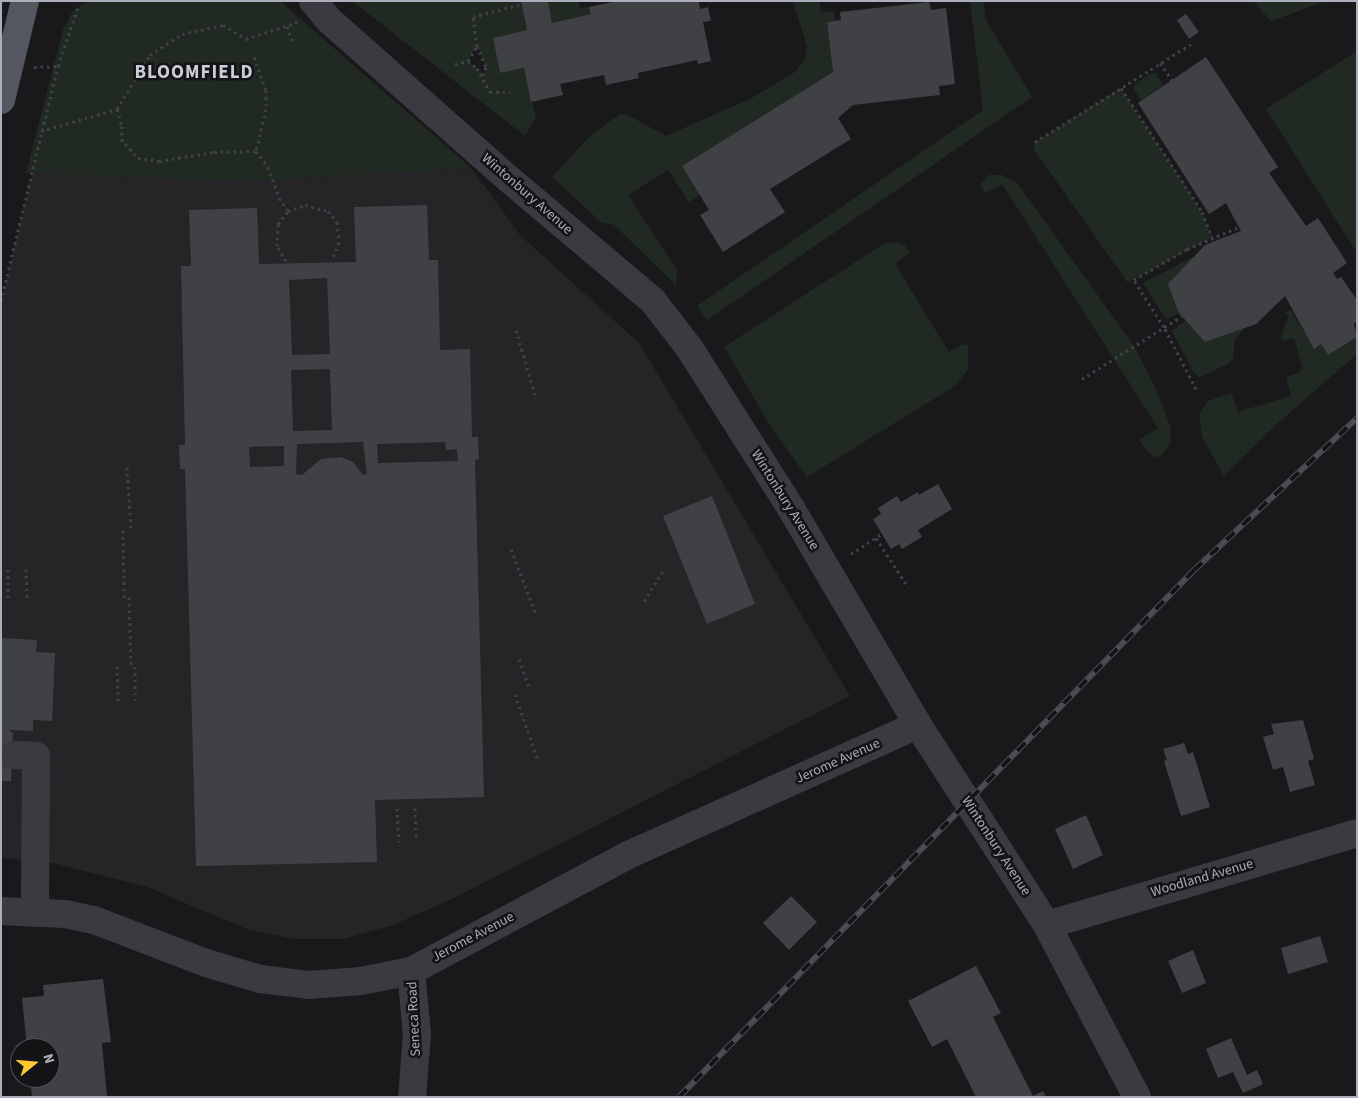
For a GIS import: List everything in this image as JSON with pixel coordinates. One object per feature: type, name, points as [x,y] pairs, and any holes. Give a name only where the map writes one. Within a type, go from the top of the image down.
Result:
[{"type":"main road","points":[[1,100],[25,1]]},
{"type":"street","name":"Wintonbury Avenue","points":[[307,11],[330,20],[510,180],[653,301],[690,349],[792,510],[918,725],[1047,925],[1137,1097]]},
{"type":"street","name":"Jerome Avenue","points":[[1,911],[94,920],[206,963],[260,979],[309,985],[362,981],[411,971],[626,856],[918,725]]},
{"type":"street","points":[[12,755],[36,756],[35,913]]},
{"type":"street","name":"Woodland Avenue","points":[[1047,925],[1357,833]]},
{"type":"street","name":"Seneca Road","points":[[411,971],[417,1034],[412,1097]]},
{"type":"path","points":[[1,301],[58,66],[79,4]]},
{"type":"path","points":[[483,75],[486,67],[477,46],[473,17],[522,4]]},
{"type":"path","points":[[41,131],[116,109],[150,55],[166,42],[214,25],[232,29],[246,39],[287,26],[307,11]]},
{"type":"path","points":[[287,26],[292,43]]},
{"type":"path","points":[[1035,142],[1191,44]]},
{"type":"path","points":[[454,64],[468,61],[477,46]]},
{"type":"path","points":[[254,57],[266,90],[266,110],[256,151]]},
{"type":"path","points":[[468,61],[483,75],[490,92],[510,92]]},
{"type":"path","points":[[1160,63],[1172,80]]},
{"type":"path","points":[[10,68],[58,66]]},
{"type":"path","points":[[1121,88],[1202,212],[1212,237]]},
{"type":"path","points":[[116,109],[121,139],[138,158],[159,161],[214,152],[256,151]]},
{"type":"path","points":[[256,151],[268,167],[279,198],[288,212]]},
{"type":"path","points":[[286,261],[277,246],[276,231],[288,212],[310,205],[322,208],[333,216],[339,229],[339,242],[332,259]]},
{"type":"path","points":[[1196,389],[1164,328],[1134,280],[1212,237],[1239,227]]},
{"type":"path","points":[[1082,379],[1182,316]]},
{"type":"path","points":[[516,330],[536,399]]},
{"type":"path","points":[[127,466],[131,530]]},
{"type":"path","points":[[123,530],[126,597],[135,700]]},
{"type":"path","points":[[851,554],[882,534]]},
{"type":"path","points":[[876,538],[908,587]]},
{"type":"path","points":[[512,549],[536,614]]},
{"type":"path","points":[[8,569],[8,601]]},
{"type":"path","points":[[26,569],[27,600]]},
{"type":"path","points":[[644,601],[662,570]]},
{"type":"path","points":[[519,659],[530,689]]},
{"type":"path","points":[[117,666],[118,700]]},
{"type":"path","points":[[515,694],[537,758]]},
{"type":"path","points":[[397,808],[399,842]]},
{"type":"path","points":[[415,808],[416,841]]},
{"type":"shaded area","points":[[93,1],[280,1],[471,168],[245,181],[26,173],[63,30],[71,14],[83,4]]},
{"type":"shaded area","points":[[352,1],[521,1],[527,30],[493,38],[500,73],[524,68],[536,117],[525,136]],"holes":[[[477,46],[486,67],[483,75],[468,61]]]},
{"type":"shaded area","points":[[548,1],[579,1],[580,8],[589,7],[591,14],[552,23]]},
{"type":"shaded area","points":[[793,1],[819,1],[821,12],[834,11],[835,21],[827,22],[833,72],[682,166],[700,195],[689,202],[668,170],[628,195],[677,270],[676,285],[613,224],[602,223],[552,177],[591,135],[620,114],[628,115],[666,136],[750,99],[795,72],[804,61],[807,47]]},
{"type":"shaded area","points":[[970,1],[983,1],[986,20],[1032,97],[707,320],[697,306],[983,110]]},
{"type":"shaded area","points":[[1253,1],[1326,1],[1271,21]]},
{"type":"shaded area","points":[[1357,51],[1357,253],[1266,109]]},
{"type":"shaded area","points":[[1151,73],[1156,73],[1163,85],[1141,101],[1134,89],[1135,84]]},
{"type":"shaded area","points":[[1121,88],[1202,212],[1212,237],[1128,283],[1033,148],[1035,142]]},
{"type":"shaded area","points":[[471,168],[520,235],[639,343],[850,696],[452,899],[393,925],[343,939],[295,939],[249,930],[147,887],[53,863],[1,858],[1,303],[32,173],[245,181]]},
{"type":"shaded area","points":[[989,175],[1002,175],[1018,184],[1134,346],[1154,385],[1171,428],[1170,444],[1161,456],[1153,457],[1139,440],[1158,428],[1002,184],[986,193],[979,186]]},
{"type":"shaded area","points":[[896,242],[904,245],[910,252],[895,264],[949,352],[963,344],[968,345],[968,369],[955,386],[807,477],[771,427],[724,347],[885,243]]},
{"type":"shaded area","points":[[1193,257],[1179,313],[1166,319],[1143,283]]},
{"type":"shaded area","points":[[1290,309],[1314,348],[1321,344],[1328,355],[1357,337],[1357,354],[1280,421],[1224,476],[1202,437],[1199,414],[1208,401],[1231,393],[1238,412],[1291,396],[1286,377],[1300,372],[1302,367],[1294,338],[1284,341],[1281,337],[1288,316],[1285,313]]},
{"type":"shaded area","points":[[1186,320],[1205,342],[1245,328],[1235,339],[1233,359],[1228,364],[1200,377],[1194,373],[1172,331]]},
{"type":"building","points":[[521,1],[548,1],[552,23],[591,14],[589,7],[617,1],[699,1],[700,9],[708,7],[711,21],[703,22],[711,61],[698,64],[697,60],[638,73],[639,78],[606,85],[604,75],[560,84],[563,95],[531,102],[524,68],[500,73],[493,38],[527,30]]},
{"type":"building","points":[[929,2],[931,10],[946,8],[955,84],[939,86],[940,95],[853,105],[838,118],[851,139],[770,189],[785,212],[723,252],[700,215],[709,210],[682,166],[833,72],[827,22],[841,20],[840,12]]},
{"type":"building","points":[[1186,14],[1199,32],[1189,39],[1177,20]]},
{"type":"building","points":[[1206,57],[1278,167],[1269,173],[1306,226],[1318,218],[1347,263],[1333,273],[1337,279],[1341,277],[1357,300],[1357,322],[1354,324],[1357,337],[1328,355],[1321,344],[1314,349],[1285,296],[1256,324],[1205,342],[1179,313],[1168,284],[1205,245],[1241,231],[1226,203],[1209,214],[1138,103]]},
{"type":"building","points":[[427,205],[429,260],[438,260],[440,350],[470,349],[472,437],[478,437],[479,459],[475,460],[484,797],[375,800],[377,862],[196,866],[185,469],[180,469],[179,445],[185,445],[181,266],[191,266],[189,210],[257,208],[259,264],[356,262],[354,207]],"holes":[[[327,278],[330,354],[292,355],[289,280]],[[330,369],[332,430],[293,431],[291,370]],[[363,442],[367,474],[363,475],[353,462],[341,457],[321,459],[302,475],[296,474],[297,444]],[[445,442],[446,450],[457,449],[458,461],[378,463],[377,444]],[[284,446],[284,466],[250,467],[249,447]]]},
{"type":"building","points":[[938,484],[952,509],[918,530],[922,537],[902,549],[899,544],[891,549],[873,519],[881,514],[878,508],[897,496],[901,502],[918,492],[919,495]]},
{"type":"building","points":[[712,496],[755,604],[707,624],[663,516]]},
{"type":"building","points":[[1,638],[37,640],[36,652],[55,653],[52,721],[33,720],[33,731],[9,730],[13,733],[11,781],[1,781]]},
{"type":"building","points":[[1303,720],[1314,759],[1308,761],[1315,785],[1290,792],[1283,767],[1273,770],[1263,737],[1274,734],[1271,724]]},
{"type":"building","points":[[1184,743],[1188,754],[1193,752],[1210,807],[1181,816],[1164,761],[1167,760],[1163,749]]},
{"type":"building","points":[[1086,815],[1103,855],[1073,869],[1055,829]]},
{"type":"building","points":[[791,896],[817,922],[789,950],[763,923]]},
{"type":"building","points":[[1320,936],[1328,962],[1288,974],[1281,948]]},
{"type":"building","points":[[1193,950],[1206,983],[1182,993],[1168,961]]},
{"type":"building","points":[[976,966],[1001,1013],[993,1017],[1033,1096],[1043,1091],[1046,1097],[976,1097],[947,1039],[932,1047],[908,1001]]},
{"type":"building","points":[[103,979],[111,1042],[102,1043],[107,1097],[32,1097],[31,1088],[60,1088],[60,1038],[26,1038],[22,998],[44,996],[43,985]]},
{"type":"building","points":[[1231,1038],[1247,1075],[1257,1070],[1263,1084],[1243,1093],[1233,1072],[1218,1078],[1206,1049]]},
{"type":"railway","points":[[679,1097],[1194,570],[1357,418]]},
{"type":"district","name":"BLOOMFIELD","points":[[194,73]]}]
